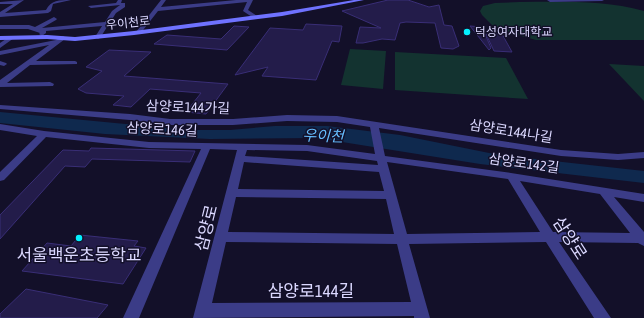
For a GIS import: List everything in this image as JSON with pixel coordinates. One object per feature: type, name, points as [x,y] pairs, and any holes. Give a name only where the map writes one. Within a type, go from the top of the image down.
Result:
[{"type":"street","points":[[0,14],[48,11],[51,3],[55,1],[69,0]]},
{"type":"street","points":[[138,33],[164,0]]},
{"type":"street","points":[[158,9],[251,0]]},
{"type":"street","points":[[251,0],[245,10],[257,18]]},
{"type":"street","name":"우이천로","points":[[0,38],[38,38],[60,40],[138,33],[257,18],[362,0]]},
{"type":"street","points":[[549,0],[602,0]]},
{"type":"street","points":[[0,2],[20,1]]},
{"type":"street","points":[[0,14],[20,1]]},
{"type":"street","points":[[90,6],[120,2],[123,4],[122,7],[114,12],[98,37]]},
{"type":"street","points":[[38,30],[54,19]]},
{"type":"street","points":[[38,30],[105,24]]},
{"type":"street","points":[[0,27],[29,27],[44,32],[38,38]]},
{"type":"street","points":[[0,46],[11,38]]},
{"type":"street","points":[[0,54],[60,40]]},
{"type":"street","points":[[0,85],[60,40]]},
{"type":"street","points":[[29,63],[75,63]]},
{"type":"street","points":[[0,85],[50,84]]},
{"type":"street","name":"삼양로144가길","points":[[0,107],[64,111],[170,122],[233,122],[287,118],[337,119],[374,125]]},
{"type":"street","name":"삼양로144나길","points":[[374,125],[560,153],[618,157],[644,155]]},
{"type":"street","name":"삼양로144길","points":[[202,314],[421,314],[382,164],[374,125]]},
{"type":"street","name":"삼양로146길","points":[[0,127],[44,134],[149,145],[207,146],[132,318]]},
{"type":"street","points":[[0,178],[44,134]]},
{"type":"street","points":[[207,146],[307,148],[382,164]]},
{"type":"street","name":"삼양로","points":[[202,314],[243,146]]},
{"type":"street","points":[[240,159],[382,164]]},
{"type":"street","name":"삼양로142길","points":[[382,164],[511,176],[644,198]]},
{"type":"street","name":"삼양로","points":[[511,176],[549,237],[603,318]]},
{"type":"street","points":[[603,192],[643,240]]},
{"type":"street","points":[[232,194],[391,195]]},
{"type":"street","points":[[221,237],[402,239],[549,237],[643,240]]},
{"type":"green space","points":[[495,3],[598,3],[629,7],[644,11],[644,40],[536,40],[514,34],[492,25],[480,11],[483,6]]},
{"type":"green space","points":[[350,49],[386,51],[383,89],[341,85]]},
{"type":"green space","points":[[395,52],[506,58],[528,99],[395,90]]},
{"type":"green space","points":[[609,64],[644,66],[644,101],[643,100]]},
{"type":"water","name":"우이천","points":[[0,112],[188,130],[230,130],[275,126],[327,126],[400,135],[499,155],[644,171],[644,183],[480,164],[317,138],[210,139],[105,134],[0,123]]},
{"type":"building","points":[[388,0],[408,0],[429,7],[439,5],[444,25],[452,26],[459,46],[453,49],[441,48],[435,23],[406,22],[400,23],[395,40],[382,39],[356,43],[360,27],[381,28],[342,11]]},
{"type":"building","points":[[306,24],[342,26],[339,42],[332,41],[316,80],[262,76],[268,67],[235,75],[270,28],[303,30]]},
{"type":"building","points":[[234,26],[249,27],[227,50],[154,44],[167,35],[221,39]]},
{"type":"building","points":[[470,26],[482,27],[491,48],[489,50]]},
{"type":"building","points":[[486,34],[502,34],[512,52],[494,51]]},
{"type":"building","points":[[109,50],[151,52],[124,76],[228,84],[206,114],[186,112],[201,93],[150,89],[131,107],[113,105],[124,96],[86,93],[78,89],[102,71],[86,67]]},
{"type":"building","points":[[91,148],[195,151],[190,162],[92,159],[85,167],[65,166],[0,239],[0,215],[63,150],[89,151]]},
{"type":"building","points":[[80,235],[138,241],[134,246],[146,248],[123,284],[22,271],[47,243],[71,246]]},
{"type":"building","points":[[26,289],[108,305],[97,318],[0,318],[0,314]]},
{"type":"place","name":"덕성여자대학교","points":[[467,32]]},
{"type":"place","name":"서울백운초등학교","points":[[79,238]]}]
